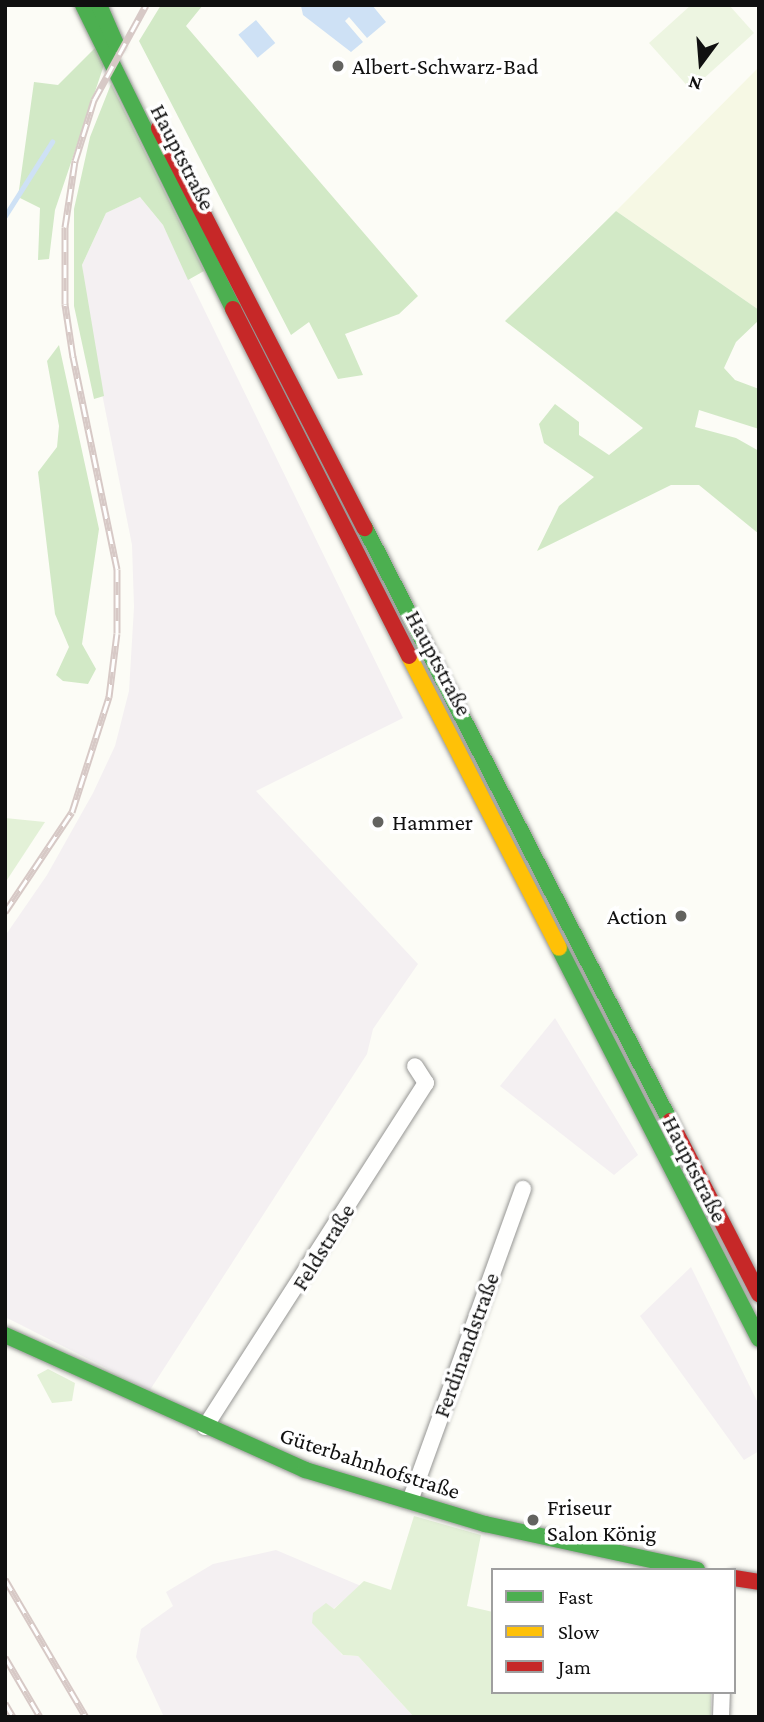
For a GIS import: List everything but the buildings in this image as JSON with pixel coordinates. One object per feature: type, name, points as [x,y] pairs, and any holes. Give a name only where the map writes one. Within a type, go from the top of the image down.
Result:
[{"type":"main road","name":"Hauptstraße","points":[[83,5],[381,601],[759,1339]]},
{"type":"main road","name":"Hauptstraße","points":[[99,5],[759,1294]]},
{"type":"main road","name":"Güterbahnhofstraße","points":[[5,1335],[305,1470],[485,1524],[688,1568]]},
{"type":"main road","points":[[736,1582],[759,1582]]},
{"type":"street","name":"Feldstraße","points":[[205,1427],[426,1083],[415,1066]]},
{"type":"street","name":"Ferdinandstraße","points":[[410,1501],[523,1189]]},
{"type":"street","points":[[721,1717],[722,1694]]},
{"type":"shaded area","points":[[140,197],[163,225],[403,718],[256,791],[418,964],[373,1029],[367,1054],[150,1390],[5,1317],[5,936],[47,875],[93,793],[115,746],[129,691],[134,607],[132,545],[90,333],[82,265],[106,213]]},
{"type":"shaded area","points":[[555,1018],[638,1155],[614,1175],[500,1086]]},
{"type":"shaded area","points":[[691,1267],[759,1405],[759,1451],[744,1460],[640,1316]]},
{"type":"shaded area","points":[[276,1550],[361,1586],[333,1609],[326,1604],[314,1613],[342,1655],[358,1656],[414,1717],[164,1717],[136,1657],[141,1629],[173,1606],[166,1592],[213,1564]]},
{"type":"green space","points":[[161,5],[203,5],[186,26],[418,296],[399,314],[345,334],[363,375],[338,379],[309,322],[291,335],[139,41]]},
{"type":"green space","points":[[691,5],[729,5],[754,33],[691,90],[649,43]]},
{"type":"green space","points":[[95,48],[105,62],[55,210],[49,259],[38,260],[40,208],[18,197],[34,82],[58,85]]},
{"type":"green space","points":[[759,67],[759,310],[616,211]]},
{"type":"green space","points":[[111,84],[204,271],[188,280],[163,225],[140,197],[106,213],[82,265],[104,396],[94,399],[74,306],[74,209],[90,137]]},
{"type":"green space","points":[[616,211],[759,310],[759,320],[736,342],[724,368],[735,380],[759,389],[759,429],[699,410],[695,427],[736,438],[759,451],[759,534],[699,485],[671,485],[537,551],[559,506],[594,477],[544,443],[539,424],[555,404],[579,422],[579,435],[609,455],[643,428],[505,321]]},
{"type":"green space","points":[[59,345],[99,529],[82,644],[96,669],[88,684],[63,681],[56,675],[69,647],[55,614],[38,472],[57,447],[59,426],[47,361]]},
{"type":"green space","points":[[5,818],[45,822],[5,883]]},
{"type":"green space","points":[[48,1369],[75,1383],[72,1401],[52,1403],[37,1375]]},
{"type":"green space","points":[[414,1516],[481,1535],[467,1606],[491,1612],[491,1694],[711,1694],[711,1717],[414,1717],[358,1656],[343,1655],[312,1623],[313,1613],[326,1603],[334,1609],[364,1581],[391,1590]]},
{"type":"water","points":[[372,5],[386,22],[367,38],[349,17],[345,21],[363,42],[351,52],[303,15],[301,6]]},
{"type":"water","points":[[256,20],[275,43],[258,58],[238,35]]},
{"type":"waterway","points":[[5,216],[52,142]]},
{"type":"railway","points":[[5,912],[72,812],[109,697],[117,633],[117,569],[73,357],[65,304],[65,227],[75,161],[94,100],[146,5]]},
{"type":"railway","points":[[5,1579],[86,1717]]},
{"type":"railway","points":[[5,1657],[40,1717]]},
{"type":"railway","points":[[5,1703],[13,1717]]},
{"type":"traffic: fast","points":[[83,5],[233,309]]},
{"type":"traffic: fast","points":[[99,5],[116,44]]},
{"type":"traffic: fast","points":[[365,528],[670,1121]]},
{"type":"traffic: fast","points":[[559,948],[759,1339]]},
{"type":"traffic: fast","points":[[5,1335],[305,1470],[485,1524],[688,1568]]},
{"type":"traffic: slow","points":[[409,656],[559,948]]},
{"type":"traffic: jam","points":[[159,128],[365,528]]},
{"type":"traffic: jam","points":[[233,309],[409,656]]},
{"type":"traffic: jam","points":[[670,1121],[759,1294]]},
{"type":"traffic: jam","points":[[736,1578],[759,1582]]},
{"type":"place","name":"Albert-Schwarz-Bad","points":[[338,66]]},
{"type":"place","name":"Hammer","points":[[378,822]]},
{"type":"place","name":"Action","points":[[681,916]]},
{"type":"place","name":"Friseur Salon König","points":[[533,1520]]}]
